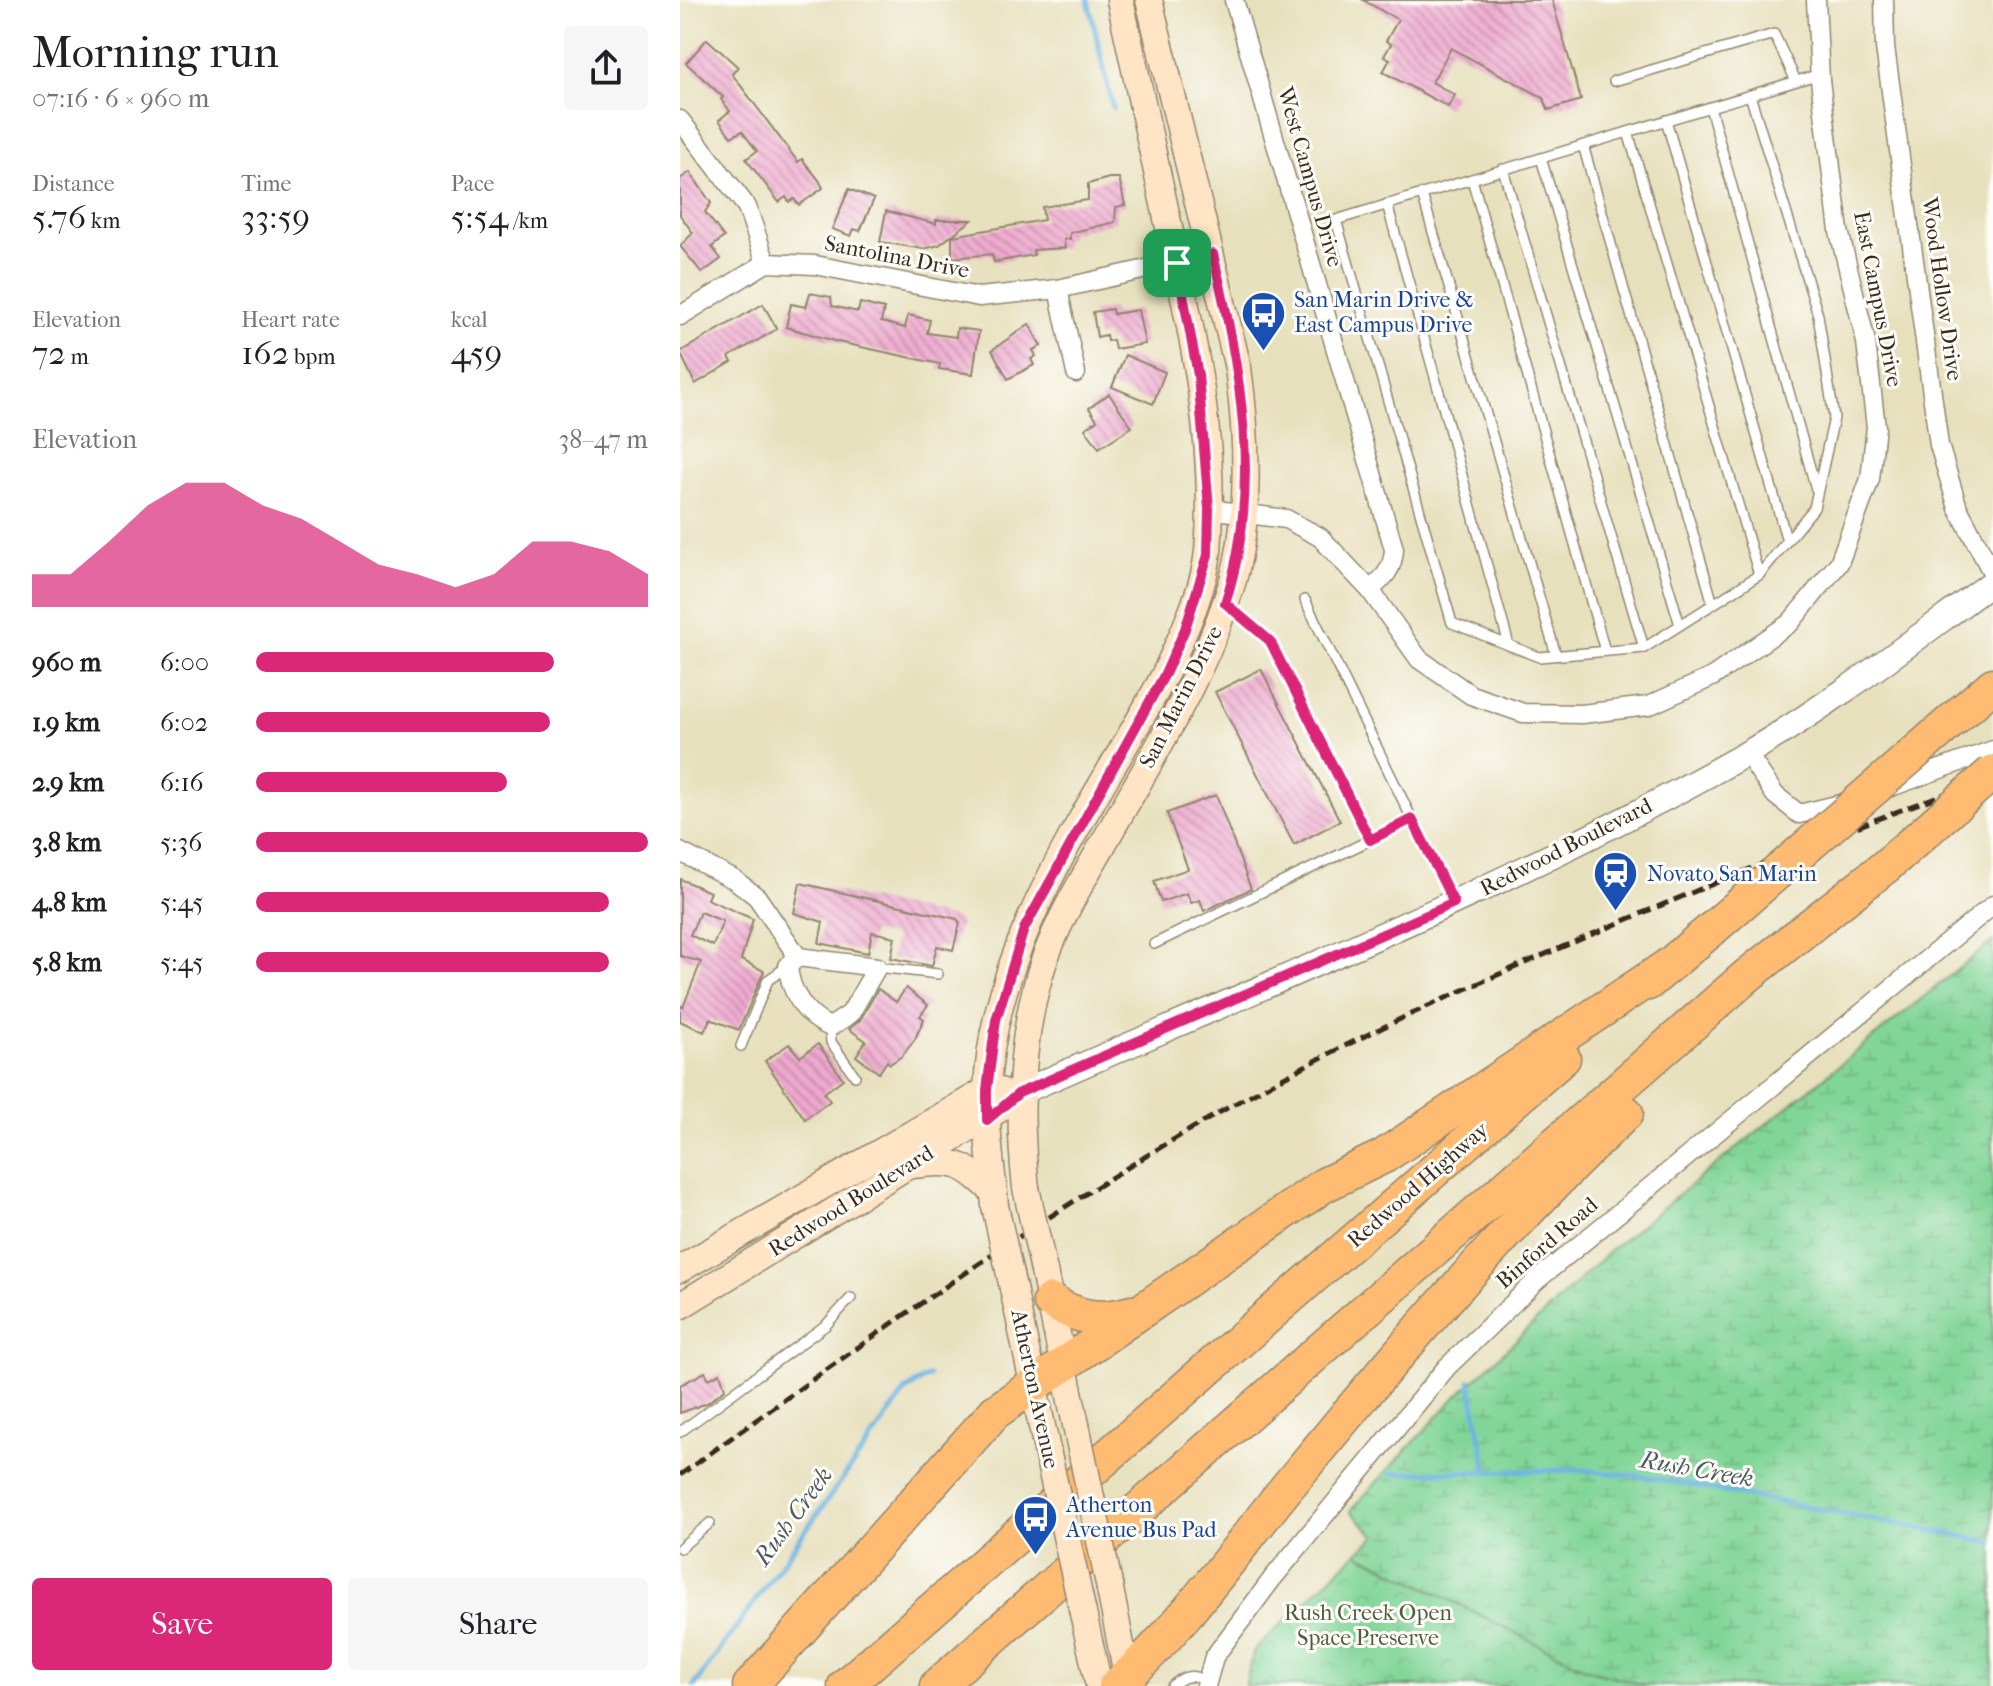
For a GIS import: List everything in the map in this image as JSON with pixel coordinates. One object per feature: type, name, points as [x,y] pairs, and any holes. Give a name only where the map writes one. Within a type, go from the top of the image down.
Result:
[{"type":"highway","name":"Redwood Highway","points":[[845,1686],[1993,685]]},
{"type":"highway","points":[[937,1686],[1748,975],[1886,866],[1993,772]]},
{"type":"highway","points":[[750,1686],[995,1412],[1324,1185],[1384,1156],[1665,968]]},
{"type":"highway","points":[[1118,1684],[1201,1593],[1351,1409],[1480,1259],[1651,1089],[1688,1030]]},
{"type":"highway","points":[[1047,1286],[1068,1312],[1097,1320],[1139,1310]]},
{"type":"main road","name":"San Marin Drive","points":[[987,1090],[996,1020],[1024,929],[1166,672],[1185,629],[1208,555],[1209,509],[1198,375],[1120,0]]},
{"type":"main road","name":"San Marin Drive","points":[[1019,1093],[1029,1018],[1052,941],[1196,676],[1225,603],[1241,545],[1245,415],[1231,330],[1149,0]]},
{"type":"main road","name":"Redwood Boulevard","points":[[680,1269],[987,1090],[1019,1093]]},
{"type":"main road","name":"Atherton Avenue","points":[[987,1090],[994,1199],[1047,1450],[1083,1613],[1118,1684]]},
{"type":"main road","name":"Redwood Boulevard","points":[[680,1306],[903,1166],[987,1120],[1019,1093]]},
{"type":"main road","name":"Atherton Avenue","points":[[1019,1093],[1026,1188],[1110,1589],[1118,1684]]},
{"type":"main road","points":[[903,1166],[942,1161],[964,1166],[994,1199]]},
{"type":"street","name":"West Campus Drive","points":[[1234,0],[1394,549],[1394,563],[1388,574],[1370,590]]},
{"type":"street","name":"East Campus Drive","points":[[1209,509],[1286,519],[1320,537],[1370,590],[1419,659],[1471,695],[1523,713],[1582,714],[1648,706],[1712,677],[1790,623],[1839,563],[1870,479],[1876,427],[1866,342],[1839,231],[1820,74],[1816,0]]},
{"type":"street","name":"Wood Hollow Drive","points":[[1884,0],[1885,47],[1939,445],[1958,508],[1993,574]]},
{"type":"street","points":[[680,120],[747,207],[766,263],[680,316]]},
{"type":"street","name":"Santolina Drive","points":[[766,263],[815,265],[979,297],[1058,289],[1213,254]]},
{"type":"street","points":[[1058,289],[1076,373]]},
{"type":"street","name":"Redwood Boulevard","points":[[1019,1093],[1454,903],[1747,753],[1876,667],[1993,582]]},
{"type":"street","points":[[1747,753],[1775,795],[1799,814],[1827,810],[1993,750]]},
{"type":"street","points":[[680,852],[735,880],[757,897],[793,961],[789,984],[813,1019],[830,1027],[850,1014],[877,967],[793,961]]},
{"type":"street","name":"Binford Road","points":[[1207,1683],[1214,1657],[1272,1579],[1447,1367],[1537,1280],[1993,905]]},
{"type":"lane","points":[[1614,81],[1774,34],[1796,81]]},
{"type":"lane","points":[[1750,95],[1818,315],[1834,418],[1814,508],[1759,575],[1644,648],[1539,657],[1452,623],[1336,220],[1503,169],[1820,74]]},
{"type":"lane","points":[[1710,107],[1817,494]]},
{"type":"lane","points":[[1666,120],[1787,541]]},
{"type":"lane","points":[[1628,132],[1759,575]]},
{"type":"lane","points":[[1583,145],[1713,604]]},
{"type":"lane","points":[[1541,158],[1680,625]]},
{"type":"lane","points":[[1503,169],[1644,648]]},
{"type":"lane","points":[[1472,179],[1605,651]]},
{"type":"lane","points":[[1422,194],[1556,655]]},
{"type":"lane","points":[[1387,204],[1509,645]]},
{"type":"lane","points":[[1305,600],[1454,903]]},
{"type":"lane","points":[[1225,603],[1270,641],[1370,840]]},
{"type":"lane","points":[[1154,944],[1412,819]]},
{"type":"lane","points":[[741,1046],[768,980],[793,961]]},
{"type":"lane","points":[[877,967],[938,974]]},
{"type":"lane","points":[[830,1027],[831,1042],[855,1076]]},
{"type":"lane","points":[[680,1432],[826,1325],[851,1298]]},
{"type":"lane","points":[[680,1548],[710,1523]]},
{"type":"lane","points":[[1172,1686],[1181,1678],[1194,1675],[1207,1683]]},
{"type":"green space","points":[[1993,941],[1993,1686],[1649,1686],[1589,1670],[1357,1553],[1376,1536],[1350,1511],[1450,1403],[1614,1247]]},
{"type":"green space","name":"Rush Creek Open Space Preserve","points":[[1357,1553],[1589,1670],[1649,1686],[1245,1686],[1254,1650]]},
{"type":"building","points":[[1363,0],[1552,0],[1581,100],[1548,110],[1544,98],[1451,48],[1432,82],[1455,95],[1448,107],[1383,72],[1390,59],[1384,56],[1391,44],[1386,41],[1398,20]]},
{"type":"building","points":[[707,39],[738,67],[732,74],[798,162],[802,159],[819,180],[823,188],[799,205],[794,199],[789,202],[786,197],[779,202],[746,159],[757,151],[742,131],[731,137],[719,120],[730,111],[721,99],[723,97],[686,63]]},
{"type":"building","points":[[690,172],[711,203],[705,212],[724,237],[712,247],[721,259],[702,273],[680,246],[693,233],[680,215],[680,179]]},
{"type":"building","points":[[1119,178],[1125,205],[1116,207],[1115,222],[1070,233],[1070,239],[1064,239],[1065,248],[1033,250],[1034,255],[994,262],[992,254],[952,258],[952,236],[1044,220],[1042,207],[1088,200],[1088,184]]},
{"type":"building","points":[[849,189],[874,199],[860,231],[854,229],[851,236],[832,229]]},
{"type":"building","points":[[886,211],[936,224],[936,220],[972,220],[939,245],[924,249],[880,242]]},
{"type":"building","points":[[810,293],[831,297],[832,306],[858,312],[860,303],[884,309],[881,322],[905,328],[908,315],[930,320],[927,333],[956,337],[957,328],[979,331],[973,374],[939,369],[940,364],[838,342],[786,327],[791,304],[806,307]]},
{"type":"building","points":[[763,304],[777,329],[729,357],[732,362],[695,384],[680,352]]},
{"type":"building","points":[[1112,309],[1113,314],[1138,310],[1145,344],[1115,349],[1113,340],[1107,341],[1106,335],[1097,337],[1093,312]]},
{"type":"building","points":[[1029,324],[1041,346],[1033,350],[1036,356],[1031,359],[1034,365],[1008,379],[992,350]]},
{"type":"building","points":[[1125,355],[1165,372],[1153,404],[1112,387]]},
{"type":"building","points":[[1109,394],[1132,427],[1099,448],[1085,429],[1097,420],[1089,408]]},
{"type":"building","points":[[1261,669],[1340,821],[1294,845],[1215,692]]},
{"type":"building","points":[[1216,795],[1251,889],[1204,911],[1200,900],[1191,903],[1187,893],[1161,902],[1154,881],[1188,869],[1167,813]]},
{"type":"building","points":[[680,879],[710,892],[707,899],[753,919],[741,960],[764,971],[739,1030],[710,1019],[704,1032],[680,1021],[680,1006],[683,1007],[701,962],[680,956]],"holes":[[[700,912],[723,921],[713,946],[690,935]]]},
{"type":"building","points":[[800,883],[957,919],[960,923],[953,950],[937,946],[932,966],[891,958],[895,937],[872,932],[868,953],[819,943],[823,922],[794,913]]},
{"type":"building","points":[[906,988],[928,1005],[920,1016],[924,1019],[915,1039],[902,1056],[890,1064],[887,1061],[879,1073],[856,1056],[866,1041],[849,1029],[860,1020],[878,989],[896,1002]]},
{"type":"building","points":[[789,1044],[800,1057],[818,1044],[843,1079],[824,1093],[830,1101],[805,1119],[765,1061]]},
{"type":"building","points":[[705,1372],[709,1379],[720,1373],[725,1389],[707,1403],[680,1413],[680,1385]]},
{"type":"waterway","points":[[1088,0],[1113,108]]},
{"type":"waterway","name":"Rush Creek","points":[[694,1686],[907,1389],[929,1376]]},
{"type":"waterway","points":[[1470,1381],[1487,1472]]},
{"type":"waterway","name":"Rush Creek","points":[[1392,1473],[1582,1470],[1647,1477],[1993,1542]]},
{"type":"railway","points":[[680,1475],[879,1332],[1014,1240],[1222,1111],[1308,1064],[1484,981],[1678,898],[1993,776]]},
{"type":"place","name":"San Marin Drive & East Campus Drive","points":[[1263,352]]},
{"type":"place","name":"Novato San Marin","points":[[1616,913]]},
{"type":"place","name":"Atherton Avenue Bus Pad","points":[[1035,1557]]},
{"type":"route","points":[[1213,254],[1231,330],[1245,415],[1241,545],[1225,603],[1270,641],[1370,840],[1412,819],[1454,903],[1019,1093],[987,1120],[987,1090],[996,1020],[1024,929],[1166,672],[1185,629],[1208,555],[1209,509],[1203,411],[1192,332],[1177,263],[1213,254]]}]
